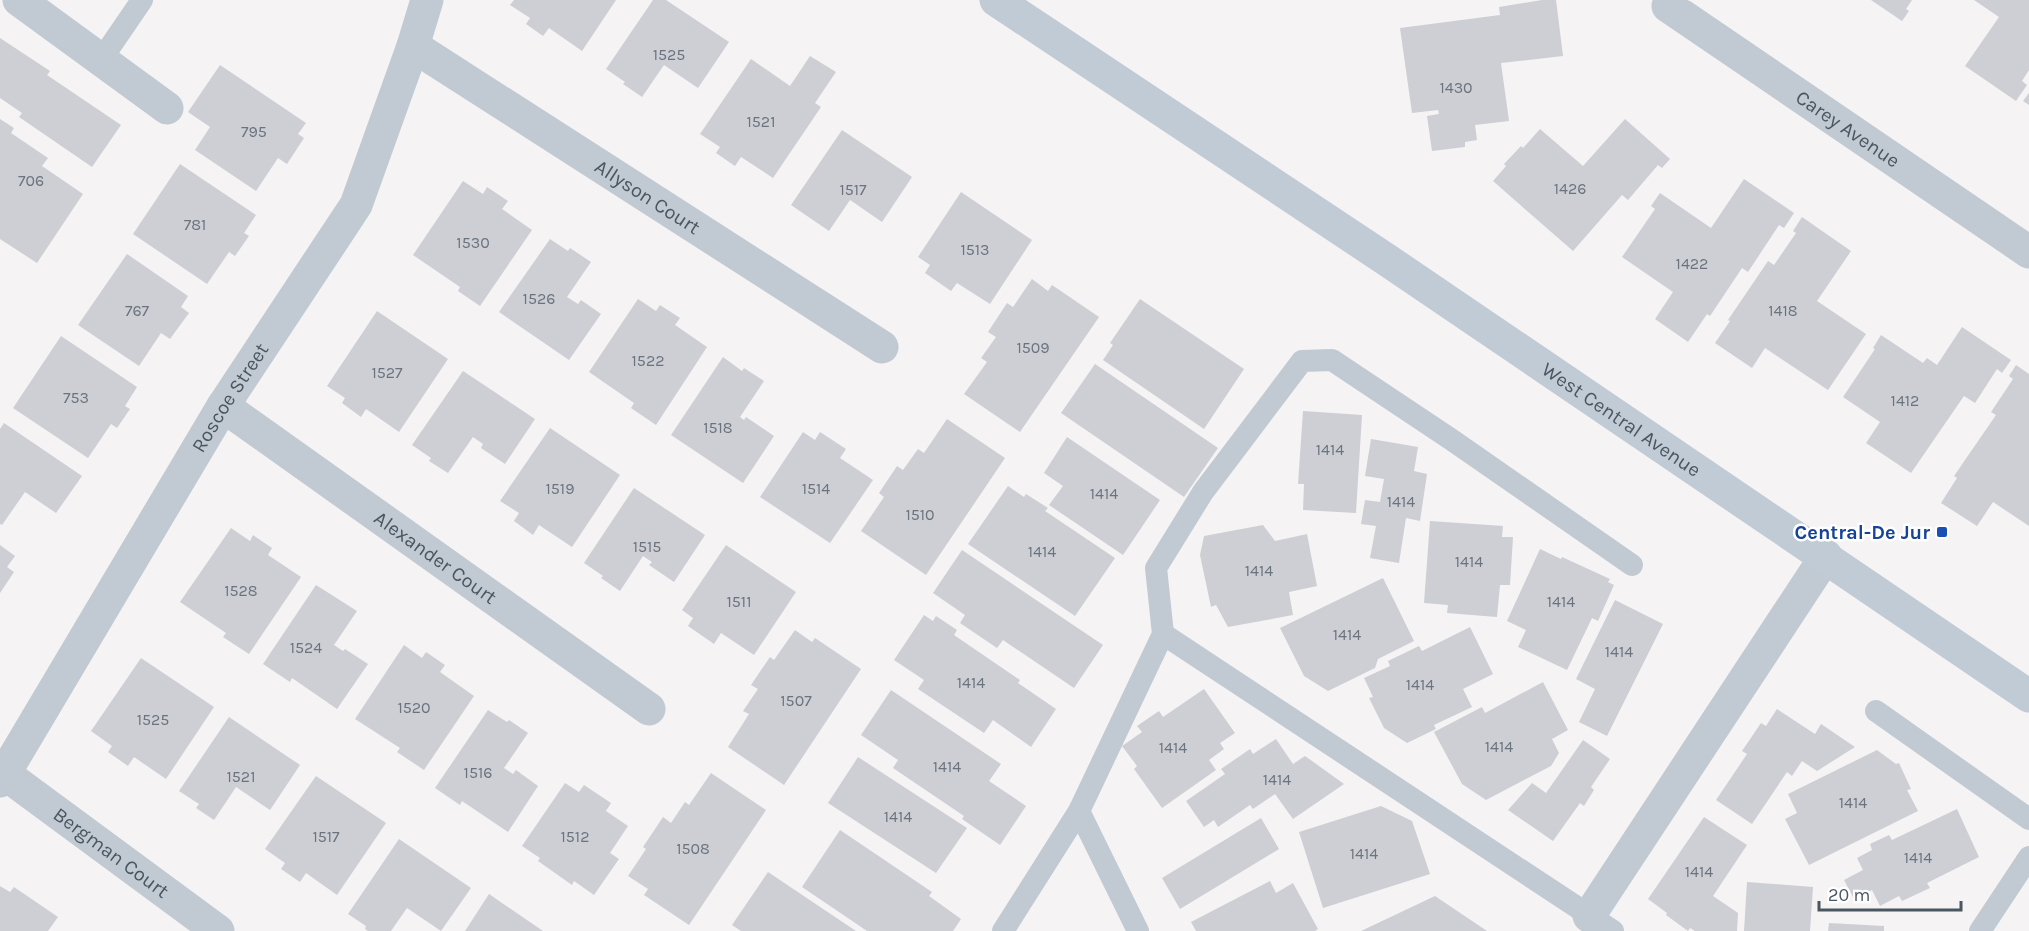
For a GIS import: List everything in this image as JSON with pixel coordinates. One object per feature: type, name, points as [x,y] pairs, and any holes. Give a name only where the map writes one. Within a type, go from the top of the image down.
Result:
[{"type":"main road","name":"West Central Avenue","points":[[996,0],[1826,556],[2029,696]]},
{"type":"street","points":[[19,0],[167,108]]},
{"type":"street","name":"Roscoe Street","points":[[2,778],[223,406],[356,205],[414,46],[427,0]]},
{"type":"street","name":"Carey Avenue","points":[[1670,3],[2029,252]]},
{"type":"street","name":"Allyson Court","points":[[414,46],[882,347]]},
{"type":"street","name":"Alexander Court","points":[[223,406],[649,709]]},
{"type":"street","points":[[1601,924],[1826,556]]},
{"type":"street","name":"Bergman Court","points":[[2,778],[218,931]]},
{"type":"lane","points":[[101,60],[142,0]]},
{"type":"lane","points":[[1003,931],[1079,811],[1163,633],[1156,568],[1203,492],[1302,362],[1332,360],[1632,565]]},
{"type":"lane","points":[[1163,633],[1601,924]]},
{"type":"lane","points":[[1876,711],[2029,819]]},
{"type":"lane","points":[[1079,811],[1138,931]]},
{"type":"lane","points":[[1980,931],[2029,857]]},
{"type":"building","points":[[514,0],[616,0],[582,51],[549,28],[543,36],[526,24],[530,18],[510,5]]},
{"type":"building","points":[[653,0],[666,0],[729,42],[698,88],[664,65],[642,97],[606,69]]},
{"type":"building","points":[[1556,0],[1563,56],[1501,63],[1509,121],[1475,125],[1477,140],[1465,142],[1465,147],[1432,151],[1427,116],[1439,114],[1438,110],[1412,113],[1400,28],[1500,15],[1499,7]]},
{"type":"building","points":[[1871,0],[1912,0],[1906,9],[1909,11],[1902,21]]},
{"type":"building","points":[[1974,0],[2029,0],[2029,70],[2022,81],[2027,85],[2016,101],[1965,66],[1999,17]]},
{"type":"building","points":[[0,38],[50,71],[47,75],[121,125],[92,167],[19,117],[22,113],[0,98]]},
{"type":"building","points":[[810,56],[836,72],[815,103],[821,107],[773,178],[741,157],[735,166],[716,153],[720,147],[700,134],[751,59],[790,86]]},
{"type":"building","points":[[220,65],[306,123],[298,134],[304,138],[287,164],[278,158],[256,191],[195,150],[210,127],[188,112]]},
{"type":"building","points":[[2029,93],[2029,105],[2023,101]]},
{"type":"building","points":[[0,119],[14,128],[11,133],[48,158],[42,166],[83,194],[37,263],[0,239]]},
{"type":"building","points":[[1625,119],[1670,159],[1662,168],[1658,165],[1628,200],[1622,195],[1573,251],[1493,181],[1506,166],[1504,164],[1540,129],[1583,166]]},
{"type":"building","points":[[842,130],[912,177],[882,222],[850,200],[829,231],[791,205]]},
{"type":"building","points":[[180,164],[256,215],[244,233],[249,236],[235,256],[229,252],[207,284],[133,234]]},
{"type":"building","points":[[1744,179],[1794,213],[1784,228],[1779,225],[1748,272],[1742,268],[1710,316],[1707,314],[1688,342],[1655,319],[1673,292],[1622,257],[1655,209],[1651,206],[1660,193],[1711,228]]},
{"type":"building","points":[[463,181],[483,194],[487,187],[508,201],[502,209],[532,230],[480,306],[458,291],[460,287],[413,255]]},
{"type":"building","points":[[961,192],[1032,240],[990,304],[957,283],[951,291],[925,273],[930,265],[918,257]]},
{"type":"building","points":[[1802,217],[1851,251],[1817,301],[1866,334],[1828,390],[1765,348],[1752,368],[1715,343],[1768,261],[1774,265],[1796,233],[1793,231]]},
{"type":"building","points":[[550,239],[568,251],[570,248],[591,262],[567,297],[578,304],[581,300],[601,314],[569,360],[499,312]]},
{"type":"building","points":[[127,254],[188,296],[181,307],[189,313],[170,339],[161,333],[139,366],[78,325]]},
{"type":"building","points":[[1032,279],[1048,291],[1052,285],[1099,317],[1020,432],[964,394],[987,362],[981,358],[996,337],[988,332],[1007,303],[1013,307]]},
{"type":"building","points":[[638,299],[656,311],[660,305],[680,318],[675,325],[707,347],[656,425],[631,408],[634,403],[589,372]]},
{"type":"building","points":[[1140,299],[1244,369],[1204,429],[1103,360],[1113,345],[1110,343]]},
{"type":"building","points":[[377,311],[448,359],[399,432],[366,409],[361,417],[342,403],[345,398],[327,386]]},
{"type":"building","points":[[1962,327],[2011,360],[2002,373],[1997,369],[1975,403],[1964,396],[1911,473],[1866,443],[1880,422],[1843,397],[1875,349],[1873,348],[1881,335],[1923,363],[1927,358],[1937,365]]},
{"type":"building","points":[[61,336],[137,387],[125,406],[130,409],[117,428],[111,424],[88,458],[13,408]]},
{"type":"building","points":[[723,357],[742,371],[744,368],[764,381],[740,417],[744,420],[746,417],[774,436],[743,483],[671,435]]},
{"type":"building","points":[[1095,364],[1218,448],[1184,497],[1061,413]]},
{"type":"building","points":[[2016,365],[2029,374],[2029,526],[1993,502],[1977,526],[1941,503],[1957,478],[1954,476],[1996,415],[1991,412],[2013,379],[2009,376]]},
{"type":"building","points":[[463,371],[535,419],[505,464],[481,448],[483,444],[473,437],[448,473],[429,461],[431,458],[412,445]]},
{"type":"building","points":[[1303,411],[1362,415],[1356,513],[1303,510],[1304,484],[1298,484]]},
{"type":"building","points":[[947,419],[1005,458],[926,575],[861,531],[884,497],[879,493],[897,466],[903,470],[918,449],[924,453]]},
{"type":"building","points":[[4,423],[82,476],[56,513],[25,492],[2,525],[0,524],[0,429]]},
{"type":"building","points":[[550,428],[620,475],[572,547],[539,525],[533,535],[514,521],[519,513],[500,501]]},
{"type":"building","points":[[803,432],[815,440],[820,432],[846,449],[840,458],[873,480],[830,543],[760,497]]},
{"type":"building","points":[[1067,437],[1160,500],[1123,555],[1049,505],[1063,486],[1044,473]]},
{"type":"building","points":[[1371,439],[1418,447],[1414,471],[1427,474],[1420,521],[1406,518],[1399,563],[1370,558],[1376,526],[1361,524],[1365,500],[1380,502],[1384,479],[1365,476]]},
{"type":"building","points":[[1008,486],[1024,497],[1026,494],[1048,508],[1045,511],[1115,558],[1075,616],[968,544]]},
{"type":"building","points":[[634,488],[705,535],[674,582],[649,565],[652,562],[643,556],[620,591],[584,563]]},
{"type":"building","points":[[1430,521],[1503,526],[1502,537],[1513,537],[1510,585],[1500,585],[1497,617],[1447,613],[1448,605],[1424,603]]},
{"type":"building","points":[[1263,525],[1275,541],[1307,534],[1317,586],[1289,592],[1293,615],[1228,627],[1216,605],[1211,607],[1200,555],[1204,536]]},
{"type":"building","points":[[231,528],[250,541],[253,535],[272,548],[268,555],[301,577],[249,654],[223,637],[226,633],[180,602]]},
{"type":"building","points":[[0,545],[15,556],[7,567],[14,572],[0,593]]},
{"type":"building","points":[[726,545],[796,592],[754,655],[721,633],[714,644],[688,626],[693,618],[682,610]]},
{"type":"building","points":[[1540,549],[1610,579],[1608,582],[1614,585],[1598,621],[1592,618],[1567,670],[1518,647],[1526,630],[1507,621]]},
{"type":"building","points":[[962,550],[1103,645],[1074,688],[1003,640],[997,648],[960,623],[965,615],[933,593]]},
{"type":"building","points":[[1383,578],[1414,641],[1378,659],[1375,668],[1328,691],[1304,676],[1280,628]]},
{"type":"building","points":[[316,585],[357,611],[334,645],[343,651],[345,649],[368,664],[337,709],[292,678],[290,682],[263,664]]},
{"type":"building","points":[[1615,600],[1663,624],[1607,736],[1579,722],[1595,689],[1576,679]]},
{"type":"building","points":[[924,615],[933,621],[936,616],[957,630],[954,635],[1020,680],[1018,683],[1056,709],[1031,747],[993,720],[984,733],[918,689],[924,680],[894,660]]},
{"type":"building","points":[[1470,627],[1493,674],[1463,689],[1472,707],[1434,725],[1436,729],[1407,743],[1384,728],[1369,698],[1373,697],[1364,678],[1390,666],[1388,661],[1419,646],[1422,651]]},
{"type":"building","points":[[795,630],[812,642],[815,638],[861,669],[784,785],[728,747],[749,714],[743,711],[758,689],[751,685],[770,657],[774,660]]},
{"type":"building","points":[[404,645],[422,658],[426,652],[445,665],[440,672],[474,696],[424,770],[397,752],[400,748],[355,719]]},
{"type":"building","points":[[141,658],[214,707],[166,779],[134,757],[128,766],[108,752],[112,746],[91,731]]},
{"type":"building","points":[[1543,682],[1568,730],[1552,739],[1559,753],[1551,766],[1486,800],[1462,784],[1434,732],[1482,707],[1485,713]]},
{"type":"building","points":[[1204,689],[1235,733],[1220,743],[1224,749],[1209,760],[1216,770],[1162,808],[1134,769],[1137,766],[1122,746],[1142,732],[1137,726],[1159,711],[1163,717]]},
{"type":"building","points":[[891,690],[1001,764],[989,781],[1026,806],[1000,845],[962,819],[964,816],[893,768],[898,760],[861,735]]},
{"type":"building","points":[[1777,709],[1815,734],[1821,724],[1855,747],[1817,771],[1802,761],[1792,776],[1787,772],[1752,824],[1716,800],[1747,754],[1742,751],[1761,723],[1766,726]]},
{"type":"building","points":[[488,710],[528,733],[504,768],[513,774],[516,770],[538,786],[508,832],[462,801],[460,805],[435,788]]},
{"type":"building","points":[[229,717],[300,765],[270,810],[236,787],[214,820],[196,808],[199,804],[179,791]]},
{"type":"building","points":[[1276,739],[1293,764],[1305,756],[1344,784],[1293,819],[1275,794],[1253,809],[1250,805],[1218,827],[1214,820],[1204,827],[1186,801],[1225,774],[1221,769],[1250,749],[1253,754]]},
{"type":"building","points":[[1583,740],[1610,759],[1591,787],[1594,790],[1584,806],[1580,803],[1553,841],[1508,810],[1532,783],[1546,793]]},
{"type":"building","points":[[1877,750],[1896,764],[1899,763],[1911,789],[1907,790],[1918,811],[1809,865],[1785,819],[1797,813],[1788,794]]},
{"type":"building","points":[[858,757],[967,828],[936,873],[828,803]]},
{"type":"building","points":[[711,773],[766,810],[689,925],[644,895],[648,889],[628,876],[646,849],[643,847],[663,817],[671,823],[685,802],[689,805]]},
{"type":"building","points":[[316,776],[386,823],[337,895],[306,873],[300,882],[281,869],[285,863],[265,849]]},
{"type":"building","points":[[565,783],[579,792],[584,785],[611,803],[606,811],[628,826],[610,853],[619,859],[594,895],[574,881],[572,885],[538,861],[540,858],[522,846]]},
{"type":"building","points":[[1381,806],[1412,821],[1430,874],[1323,908],[1299,832]]},
{"type":"building","points":[[1957,809],[1979,857],[1927,883],[1930,888],[1902,901],[1899,896],[1880,906],[1872,890],[1854,899],[1844,880],[1863,870],[1857,858],[1872,850],[1870,844],[1889,835],[1892,840]]},
{"type":"building","points":[[1704,817],[1747,845],[1713,896],[1738,913],[1737,931],[1695,931],[1690,928],[1688,931],[1648,899]]},
{"type":"building","points":[[1261,818],[1279,849],[1180,909],[1162,878]]},
{"type":"building","points":[[840,830],[932,892],[929,896],[961,919],[953,931],[867,931],[802,887]]},
{"type":"building","points":[[399,839],[471,888],[441,931],[407,908],[391,931],[368,931],[365,929],[366,926],[348,914]]},
{"type":"building","points":[[768,872],[856,931],[741,931],[732,925]]},
{"type":"building","points":[[1270,881],[1276,893],[1293,883],[1318,929],[1315,931],[1196,931],[1191,922]]},
{"type":"building","points":[[1747,882],[1813,887],[1810,931],[1744,931]]},
{"type":"building","points":[[0,886],[10,892],[14,887],[58,917],[48,931],[0,931]]},
{"type":"building","points":[[489,894],[543,931],[465,931]]},
{"type":"building","points":[[1435,896],[1487,931],[1361,931]]},
{"type":"building","points":[[1829,923],[1884,926],[1884,931],[1828,931]]},
{"type":"place","name":"Central-De Jur","points":[[1942,532]]}]
